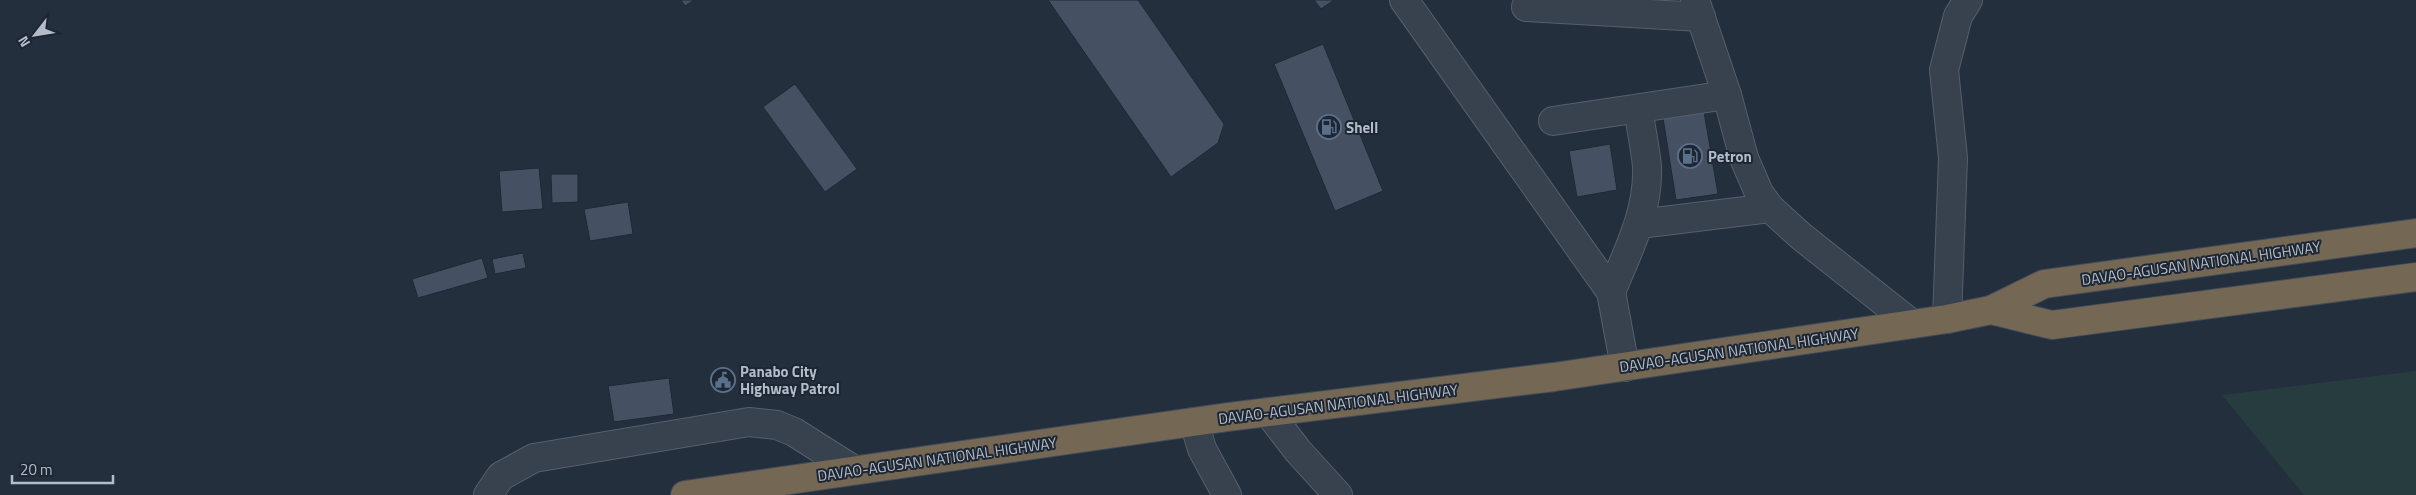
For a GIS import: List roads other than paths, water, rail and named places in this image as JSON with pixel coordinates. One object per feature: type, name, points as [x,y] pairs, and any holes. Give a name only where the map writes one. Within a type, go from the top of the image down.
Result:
[{"type":"highway","name":"DAVAO-AGUSAN NATIONAL HIGHWAY","points":[[685,495],[1194,422],[1625,367],[1946,319],[1991,310],[2044,284],[2416,233]]},
{"type":"highway","name":"DAVAO-AGUSAN NATIONAL HIGHWAY","points":[[1991,310],[2052,325],[2416,277]]},
{"type":"street","points":[[1404,0],[1611,292],[1625,367]]},
{"type":"street","points":[[1946,319],[1953,158],[1944,70],[1958,16],[1968,0]]},
{"type":"street","points":[[1526,7],[1698,9],[1727,95],[1751,177],[1770,208],[1833,263],[1912,324]]},
{"type":"street","points":[[1553,122],[1727,95]]},
{"type":"street","points":[[1611,292],[1639,224],[1646,187],[1646,166],[1638,109]]},
{"type":"street","points":[[1639,224],[1770,208]]},
{"type":"street","points":[[1268,412],[1298,451],[1338,495]]},
{"type":"street","points":[[488,495],[501,476],[534,458],[749,422],[777,425],[794,432],[854,470]]},
{"type":"street","points":[[1194,422],[1202,449],[1227,495]]},
{"type":"place","name":"Shell","points":[[1329,127]]},
{"type":"place","name":"Petron","points":[[1690,156]]},
{"type":"place","name":"Panabo City Highway Patrol","points":[[723,380]]}]
